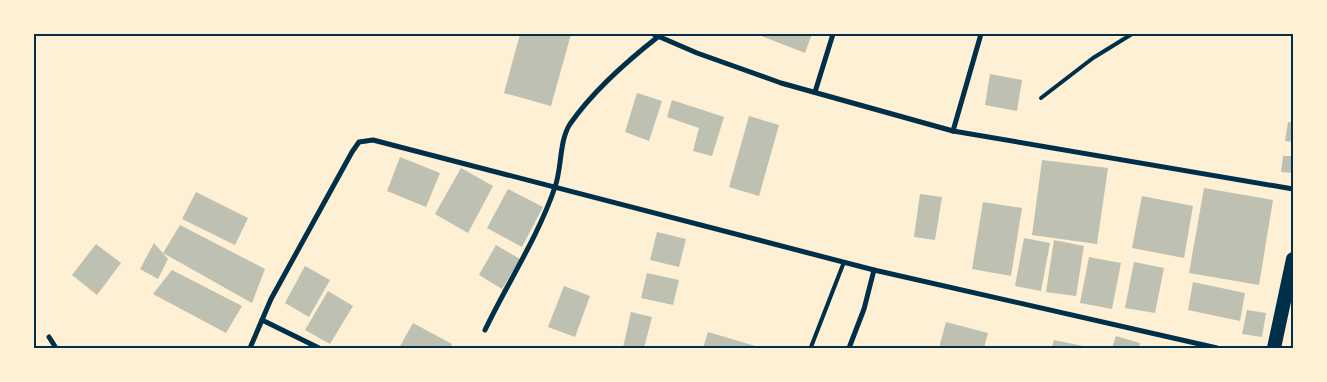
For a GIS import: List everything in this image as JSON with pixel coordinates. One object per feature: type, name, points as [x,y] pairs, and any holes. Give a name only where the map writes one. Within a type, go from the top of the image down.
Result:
[{"type":"highway","points":[[1274,348],[1293,259]]},
{"type":"street","points":[[815,92],[833,34]]},
{"type":"street","points":[[953,130],[981,34]]},
{"type":"street","points":[[486,330],[520,264],[556,186],[568,126],[610,80],[656,35],[716,60],[815,92],[953,130],[1293,189]]},
{"type":"street","points":[[250,348],[270,299],[359,142],[382,140],[874,270],[1217,348]]},
{"type":"street","points":[[849,348],[864,309],[874,270]]},
{"type":"street","points":[[262,320],[320,348]]},
{"type":"street","points":[[49,337],[56,348]]},
{"type":"lane","points":[[1041,98],[1093,58],[1132,34]]},
{"type":"lane","points":[[811,347],[844,262]]},
{"type":"building","points":[[520,34],[571,34],[551,106],[504,93]]},
{"type":"building","points":[[756,34],[812,34],[805,53]]},
{"type":"building","points":[[990,74],[1022,80],[1017,111],[985,105]]},
{"type":"building","points":[[637,93],[662,101],[649,141],[625,132]]},
{"type":"building","points":[[672,100],[724,117],[712,156],[693,151],[699,128],[667,117]]},
{"type":"building","points":[[749,116],[779,125],[759,196],[729,187]]},
{"type":"building","points":[[1288,122],[1293,122],[1293,142],[1285,141]]},
{"type":"building","points":[[1283,156],[1293,156],[1293,173],[1281,172]]},
{"type":"building","points":[[400,157],[440,173],[426,207],[387,191]]},
{"type":"building","points":[[1042,160],[1108,168],[1097,244],[1032,235]]},
{"type":"building","points":[[461,168],[493,186],[468,233],[435,214]]},
{"type":"building","points":[[1204,188],[1273,200],[1259,285],[1189,273]]},
{"type":"building","points":[[508,189],[543,207],[522,247],[487,228]]},
{"type":"building","points":[[196,192],[248,218],[235,245],[182,219]]},
{"type":"building","points":[[920,194],[942,197],[935,240],[914,237]]},
{"type":"building","points":[[1142,196],[1193,206],[1184,258],[1132,248]]},
{"type":"building","points":[[983,202],[1022,208],[1011,276],[972,269]]},
{"type":"building","points":[[180,225],[265,269],[252,303],[163,253]]},
{"type":"building","points":[[657,232],[686,239],[679,267],[650,260]]},
{"type":"building","points":[[1024,238],[1050,243],[1041,291],[1015,286]]},
{"type":"building","points":[[1054,240],[1084,246],[1076,296],[1046,292]]},
{"type":"building","points":[[154,243],[168,259],[158,279],[140,269]]},
{"type":"building","points":[[96,244],[121,263],[97,295],[72,275]]},
{"type":"building","points":[[496,245],[520,259],[502,289],[479,275]]},
{"type":"building","points":[[1089,257],[1121,263],[1112,309],[1080,303]]},
{"type":"building","points":[[1134,262],[1164,268],[1155,313],[1125,308]]},
{"type":"building","points":[[305,266],[330,280],[309,317],[285,303]]},
{"type":"building","points":[[172,270],[242,306],[226,333],[153,294]]},
{"type":"building","points":[[647,273],[679,280],[673,305],[641,298]]},
{"type":"building","points":[[1193,282],[1245,293],[1240,321],[1188,310]]},
{"type":"building","points":[[564,286],[590,296],[575,337],[548,327]]},
{"type":"building","points":[[328,291],[353,306],[330,344],[305,330]]},
{"type":"building","points":[[1247,310],[1266,313],[1262,337],[1242,334]]},
{"type":"building","points":[[631,312],[652,317],[644,348],[623,348]]},
{"type":"building","points":[[946,322],[988,333],[984,348],[939,348]]},
{"type":"building","points":[[413,323],[452,344],[449,348],[399,348]]},
{"type":"building","points":[[708,332],[762,348],[703,348]]},
{"type":"building","points":[[1116,336],[1140,343],[1139,348],[1112,348]]},
{"type":"building","points":[[1054,340],[1083,346],[1082,348],[1052,348]]}]
